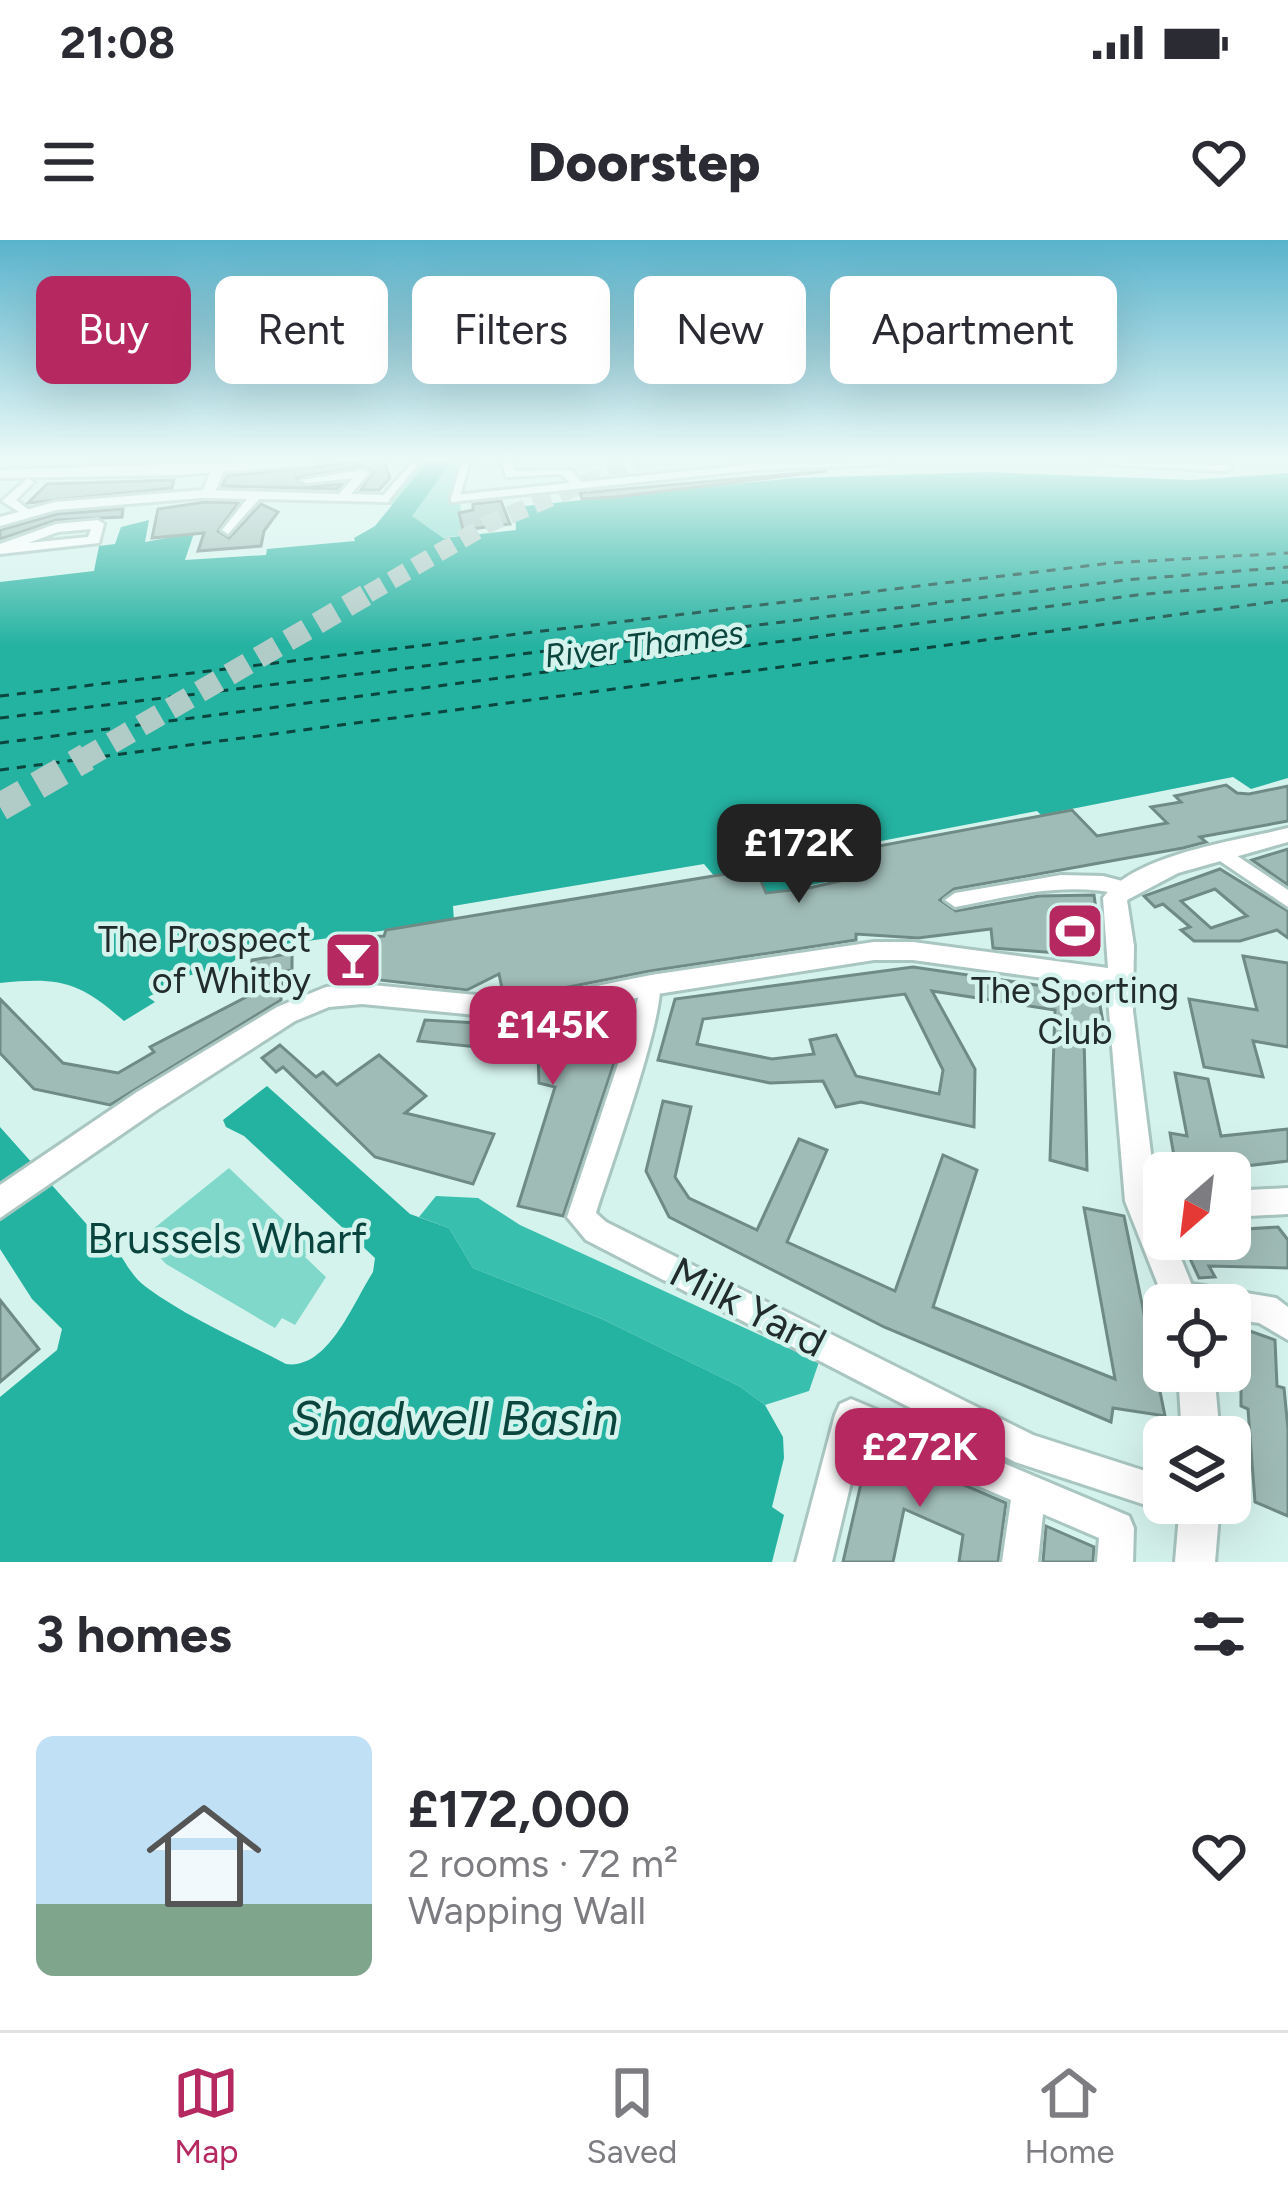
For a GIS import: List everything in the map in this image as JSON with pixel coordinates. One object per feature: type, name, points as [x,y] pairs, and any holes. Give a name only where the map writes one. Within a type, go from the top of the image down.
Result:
[{"type":"street","points":[[0,550],[94,540],[98,524],[111,523]]},
{"type":"street","points":[[228,530],[234,523]]},
{"type":"street","points":[[1145,1152],[1119,979],[1121,946],[1115,898],[1123,888],[1288,836]]},
{"type":"street","points":[[1224,854],[1288,900]]},
{"type":"street","points":[[956,900],[1098,879],[1123,888]]},
{"type":"street","points":[[0,1203],[286,1013],[326,997],[362,994],[528,1010],[651,985],[874,951],[913,951],[1119,979]]},
{"type":"street","name":"Milk Yard","points":[[651,985],[644,1022],[581,1217],[596,1231],[1027,1450],[1143,1487]]},
{"type":"street","points":[[1251,1203],[1288,1202]]},
{"type":"street","points":[[1251,1308],[1265,1309],[1288,1325]]},
{"type":"street","points":[[814,1562],[851,1415],[1117,1528],[1115,1562]]},
{"type":"street","points":[[1020,1562],[1029,1490]]},
{"type":"street","points":[[1195,1524],[1203,1558]]},
{"type":"green space","points":[[382,523],[464,523],[466,535],[391,543],[375,534]]},
{"type":"green space","name":"Brussels Wharf","points":[[229,1168],[314,1249],[305,1257],[326,1277],[295,1325],[282,1318],[275,1328],[166,1264],[142,1238]]},
{"type":"shaded area","points":[[436,1196],[478,1198],[520,1225],[819,1362],[809,1391],[765,1405],[739,1386],[602,1319],[473,1268],[449,1228],[419,1217]]},
{"type":"water","name":"River Thames","points":[[138,523],[149,523],[145,542],[194,533],[185,560],[266,555],[267,549],[355,541],[375,526],[421,523],[443,538],[516,530],[516,523],[1288,523],[1288,778],[1251,789],[1233,777],[855,846],[852,852],[866,875],[766,893],[756,869],[715,877],[704,864],[453,906],[454,921],[249,949],[216,975],[191,975],[148,997],[155,1002],[124,1021],[94,997],[67,985],[0,983],[0,582],[94,571],[99,546],[115,544],[121,527]]},
{"type":"water","name":"Shadwell Basin","points":[[267,1086],[410,1214],[449,1228],[473,1268],[602,1319],[739,1386],[765,1405],[783,1437],[784,1458],[772,1507],[784,1515],[772,1562],[0,1562],[0,1397],[57,1350],[62,1329],[32,1299],[0,1249],[0,1127],[91,1229],[108,1238],[146,1287],[286,1364],[301,1363],[314,1357],[338,1332],[373,1272],[375,1258],[244,1136],[226,1127],[223,1120]]},
{"type":"building","points":[[26,523],[48,523],[0,539],[0,530]]},
{"type":"building","points":[[155,523],[224,523],[218,531],[229,538],[243,523],[270,523],[261,546],[198,551],[204,533],[152,538]]},
{"type":"building","points":[[461,523],[510,524],[463,530]]},
{"type":"building","points":[[1226,785],[1249,794],[1288,786],[1288,821],[1200,837],[1206,842],[1183,848],[954,889],[940,900],[956,911],[1039,896],[1094,895],[1101,947],[1096,956],[993,948],[991,929],[918,938],[856,934],[856,940],[533,994],[503,993],[499,974],[467,990],[345,976],[346,970],[328,969],[339,938],[384,936],[386,930],[756,869],[766,893],[809,888],[866,875],[852,851],[1072,810],[1097,836],[1167,823],[1151,807],[1181,802],[1175,796]]},
{"type":"building","points":[[1288,849],[1288,885],[1252,860]]},
{"type":"building","points":[[1220,869],[1288,911],[1288,938],[1277,930],[1240,941],[1194,941],[1181,930],[1190,927],[1163,904],[1155,907],[1144,896]],"holes":[[[1215,889],[1247,916],[1211,928],[1181,901]]]},
{"type":"building","points":[[292,953],[292,970],[282,972],[281,1000],[110,1105],[34,1089],[0,1053],[0,999],[63,1063],[118,1073],[154,1052],[150,1047],[250,995],[252,960]]},
{"type":"building","points":[[1243,956],[1288,963],[1288,1047],[1253,1041],[1263,1077],[1204,1067],[1189,999],[1257,1010]]},
{"type":"building","points":[[913,967],[1098,994],[1106,1039],[1084,1035],[1087,1170],[1050,1160],[1055,1010],[932,991],[975,1069],[974,1127],[861,1102],[836,1107],[823,1081],[770,1083],[658,1060],[675,999]],"holes":[[[905,994],[943,1070],[939,1094],[856,1076],[836,1035],[810,1040],[814,1054],[772,1059],[697,1044],[703,1019]]]},
{"type":"building","points":[[628,1006],[628,1021],[563,1216],[518,1206],[555,1087],[539,1083],[538,1053],[418,1041],[425,1020],[530,1026]]},
{"type":"building","points":[[280,1045],[316,1077],[323,1072],[337,1085],[379,1055],[426,1096],[405,1113],[494,1134],[473,1184],[375,1157],[283,1067],[276,1072],[262,1058]]},
{"type":"building","points":[[1175,1073],[1208,1079],[1221,1136],[1288,1129],[1288,1161],[1251,1165],[1251,1152],[1173,1152],[1170,1133],[1187,1136]]},
{"type":"building","points":[[663,1101],[691,1107],[675,1177],[689,1198],[757,1230],[799,1139],[827,1150],[787,1242],[895,1291],[943,1155],[977,1170],[933,1307],[1115,1379],[1084,1208],[1124,1216],[1143,1309],[1143,1392],[1160,1392],[1165,1416],[1113,1408],[1111,1422],[884,1327],[669,1217],[646,1171]]},
{"type":"building","points":[[1278,1227],[1288,1240],[1288,1268],[1209,1266],[1215,1277],[1199,1278],[1191,1260],[1251,1260],[1251,1229]]},
{"type":"building","points":[[0,1300],[39,1349],[0,1382]]},
{"type":"building","points":[[1251,1331],[1275,1340],[1277,1386],[1284,1388],[1288,1429],[1288,1516],[1255,1502],[1251,1416],[1241,1406],[1241,1392],[1251,1392]]},
{"type":"building","points":[[870,1444],[1006,1503],[998,1562],[959,1562],[963,1535],[904,1509],[893,1562],[843,1562]]},
{"type":"building","points":[[1046,1526],[1094,1547],[1093,1562],[1043,1562]]},
{"type":"ferry route","points":[[0,696],[1111,563],[1288,553]]},
{"type":"ferry route","points":[[0,718],[1125,580],[1288,567]]},
{"type":"ferry route","points":[[0,743],[1145,594],[1288,582]]},
{"type":"ferry route","points":[[0,770],[1288,600]]},
{"type":"tunnel","points":[[368,594],[491,523]]},
{"type":"tunnel","points":[[82,760],[373,591]]},
{"type":"tunnel","points":[[0,807],[87,757]]},
{"type":"place","name":"The Sporting Club","points":[[1075,931]]},
{"type":"place","name":"The Prospect of Whitby","points":[[353,960]]}]
